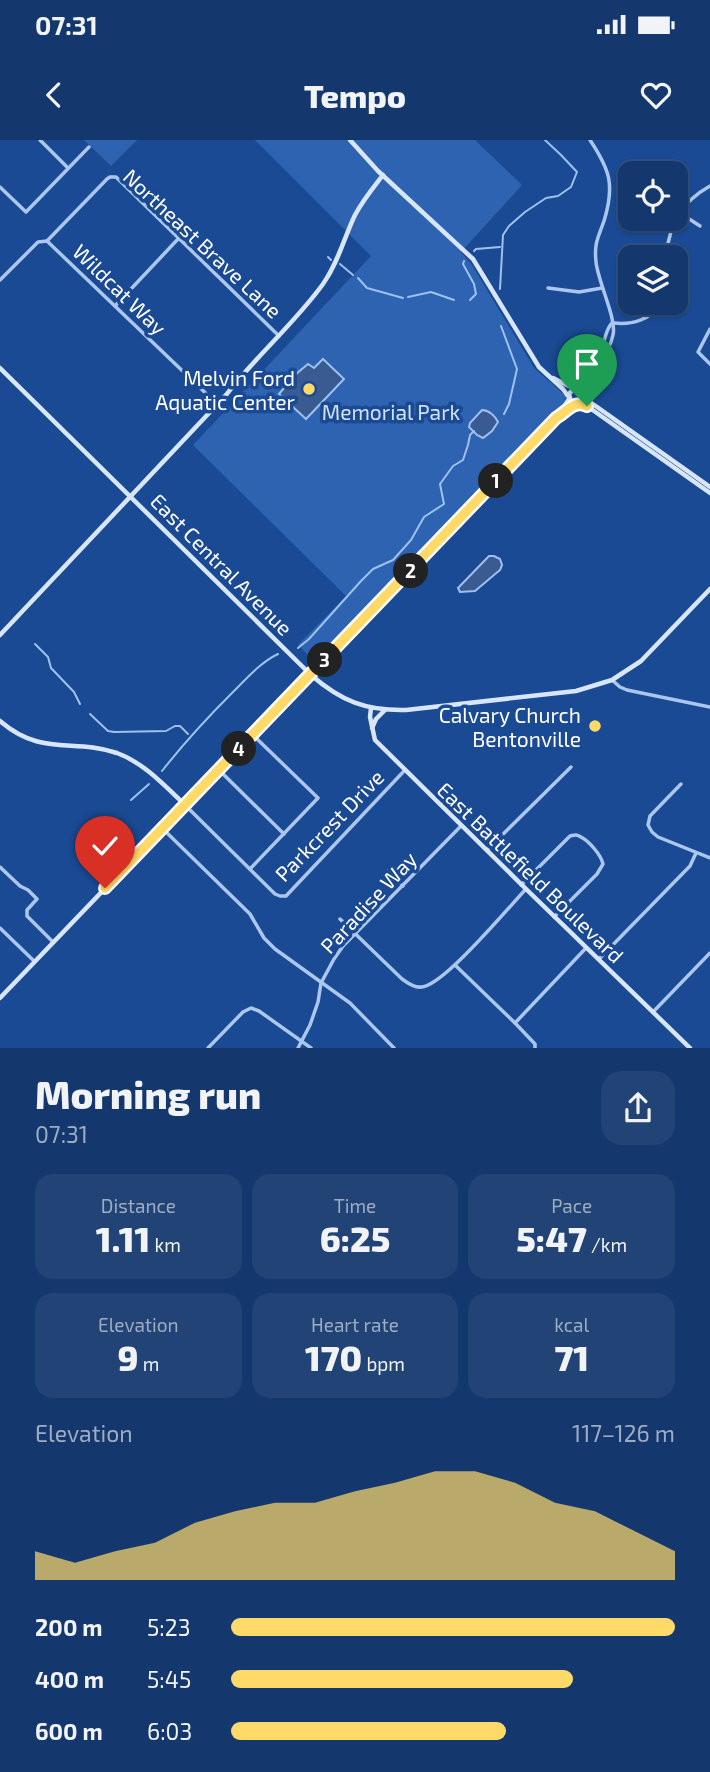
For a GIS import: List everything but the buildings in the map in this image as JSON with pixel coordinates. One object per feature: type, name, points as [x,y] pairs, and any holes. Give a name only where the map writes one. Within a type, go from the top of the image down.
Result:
[{"type":"street","points":[[40,140],[68,168]]},
{"type":"street","points":[[350,140],[473,259],[534,361],[563,388],[572,402],[587,406],[710,493]]},
{"type":"street","points":[[556,418],[581,402],[587,384],[610,346],[614,328],[596,264],[596,241],[610,202],[610,188],[603,159],[590,140]]},
{"type":"street","points":[[0,187],[26,212],[89,147]]},
{"type":"street","points":[[0,635],[279,336],[322,285],[334,266],[355,215],[383,174]]},
{"type":"street","name":"Northeast Brave Lane","points":[[47,241],[113,176],[279,336]]},
{"type":"street","points":[[688,202],[710,186]]},
{"type":"street","points":[[688,218],[700,226]]},
{"type":"street","points":[[115,306],[179,239]]},
{"type":"street","name":"Wildcat Way","points":[[0,280],[38,242],[47,241],[216,404]]},
{"type":"street","points":[[548,288],[579,292],[602,288]]},
{"type":"street","points":[[1,996],[556,418],[570,392],[590,372],[600,355],[607,328],[612,323],[625,324],[651,315]]},
{"type":"street","points":[[710,329],[698,352],[710,363]]},
{"type":"street","name":"East Central Avenue","points":[[0,368],[311,675],[337,695],[371,708],[406,710],[564,692],[600,685],[641,661],[710,589]]},
{"type":"street","points":[[549,376],[584,394],[590,402],[710,488]]},
{"type":"street","points":[[612,680],[627,690],[710,708]]},
{"type":"street","points":[[371,708],[371,729]]},
{"type":"street","points":[[371,729],[384,710]]},
{"type":"street","points":[[0,721],[14,732],[36,742],[105,750],[125,756],[144,767],[185,805]]},
{"type":"street","name":"East Battlefield Boulevard","points":[[371,729],[375,740],[690,1048]]},
{"type":"street","points":[[250,869],[318,798],[253,735]]},
{"type":"street","points":[[487,850],[571,767]]},
{"type":"street","points":[[219,770],[284,834]]},
{"type":"street","name":"Parkcrest Drive","points":[[185,805],[280,897],[286,896],[405,770]]},
{"type":"street","points":[[681,784],[650,816],[648,825],[658,838],[710,858]]},
{"type":"street","name":"Paradise Way","points":[[298,1048],[310,1025],[321,983],[334,959],[355,933],[461,826]]},
{"type":"street","points":[[162,828],[250,914],[269,943],[350,1003],[394,1048]]},
{"type":"street","points":[[340,919],[402,979],[421,988],[431,984],[455,965],[570,836],[581,837],[601,857],[603,864],[597,874],[554,917]]},
{"type":"street","points":[[599,959],[690,866],[696,853]]},
{"type":"street","points":[[0,867],[37,899],[27,911],[27,916],[53,942]]},
{"type":"street","points":[[389,870],[403,886]]},
{"type":"street","points":[[0,928],[34,961]]},
{"type":"street","points":[[516,1023],[586,948]]},
{"type":"street","points":[[653,1012],[710,953]]},
{"type":"street","points":[[455,965],[516,1023],[535,1044],[535,1048]]},
{"type":"street","points":[[208,1048],[243,1012],[251,1008],[311,1048]]},
{"type":"green space","points":[[84,140],[137,140],[111,166]]},
{"type":"green space","name":"Memorial Park","points":[[255,140],[475,140],[522,185],[461,252],[472,265],[534,368],[566,396],[564,405],[316,663],[298,645],[346,596],[193,445],[371,256]]},
{"type":"shaded area","name":"Melvin Ford Aquatic Center","points":[[323,359],[344,379],[306,419],[279,394],[308,364],[314,368]]},
{"type":"shaded area","points":[[482,410],[491,414],[498,422],[483,438],[469,427]]},
{"type":"shaded area","points":[[489,556],[500,559],[500,570],[475,591],[460,592],[458,588]]},
{"type":"waterway","points":[[500,289],[503,235],[525,212],[546,198],[558,196],[571,187],[577,172],[545,140]]},
{"type":"waterway","points":[[474,251],[500,247]]},
{"type":"waterway","points":[[328,257],[331,260]]},
{"type":"waterway","points":[[464,261],[476,294],[470,300]]},
{"type":"waterway","points":[[340,264],[353,275]]},
{"type":"waterway","points":[[358,278],[367,288],[403,298]]},
{"type":"waterway","points":[[408,297],[431,292],[454,300]]},
{"type":"waterway","points":[[501,326],[517,369],[504,414]]},
{"type":"waterway","points":[[298,648],[373,569],[393,560],[411,540],[424,517],[444,504],[440,484],[453,466],[463,460],[470,435],[474,431]]},
{"type":"waterway","points":[[35,644],[48,657],[51,668],[74,692],[80,704]]},
{"type":"waterway","points":[[162,771],[243,682],[278,654]]},
{"type":"waterway","points":[[90,714],[108,731],[166,731],[180,726],[188,734]]},
{"type":"waterway","points":[[131,800],[149,784]]},
{"type":"place","name":"Melvin Ford Aquatic Center","points":[[309,389]]},
{"type":"place","name":"Calvary Church Bentonville","points":[[595,726]]},
{"type":"route","points":[[105,888],[556,418],[575,404],[587,406]]}]
